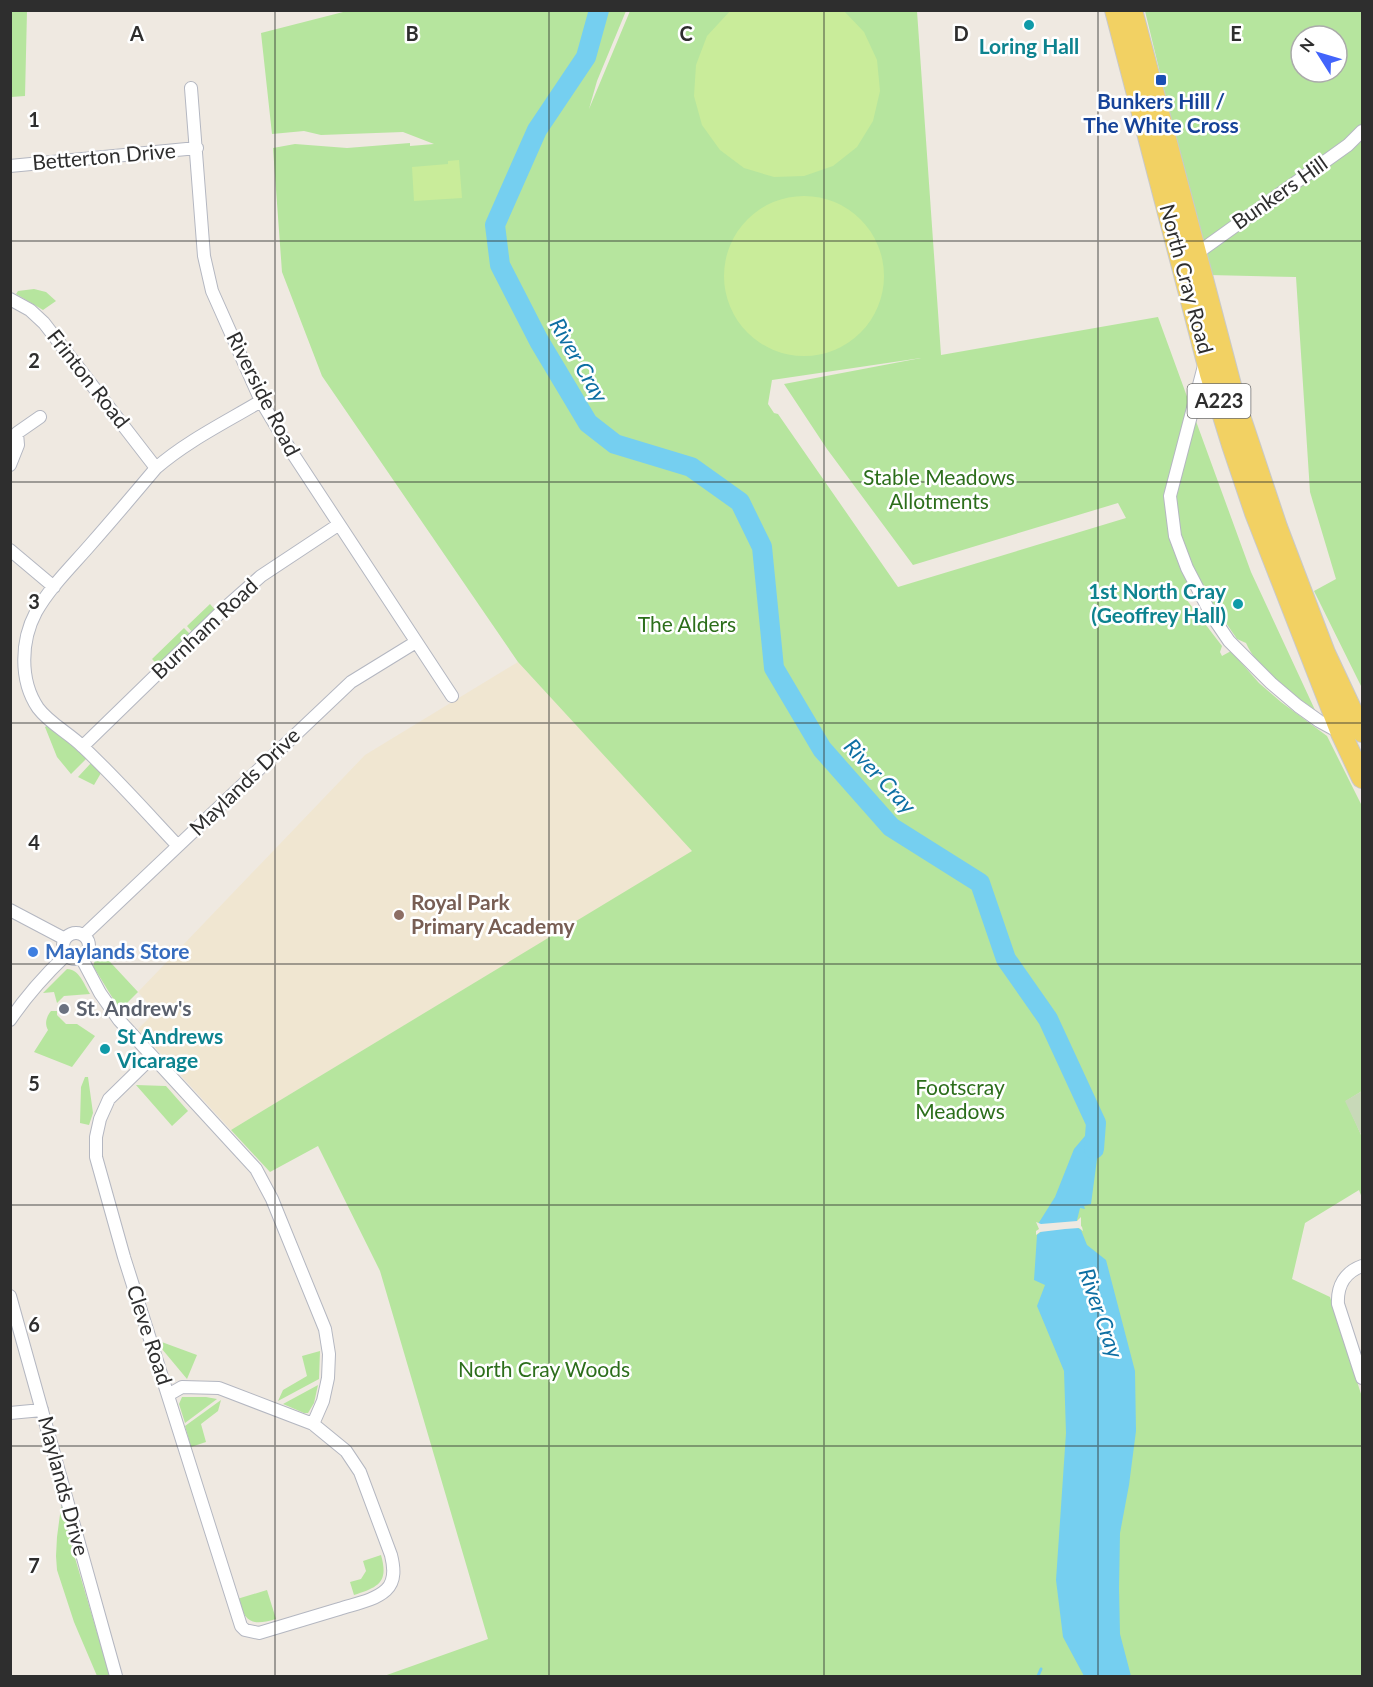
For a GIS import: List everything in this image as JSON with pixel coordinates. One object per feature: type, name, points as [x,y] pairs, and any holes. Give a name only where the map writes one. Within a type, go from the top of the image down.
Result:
[{"type":"main road","name":"North Cray Road","points":[[1115,10],[1232,445],[1255,513],[1341,733],[1362,777]]},
{"type":"main road","name":"North Cray Road","points":[[1132,10],[1236,404],[1277,527],[1325,653],[1362,732]]},
{"type":"street","points":[[1108,10],[1120,30]]},
{"type":"street","name":"Riverside Road","points":[[191,88],[204,256],[212,291],[261,401],[338,525],[452,696]]},
{"type":"street","name":"Bunkers Hill","points":[[1196,254],[1348,145],[1362,131]]},
{"type":"street","name":"Betterton Drive","points":[[10,166],[197,148]]},
{"type":"street","name":"Frinton Road","points":[[10,298],[30,310],[45,323],[156,468]]},
{"type":"street","points":[[1207,358],[1170,496],[1175,536],[1187,568],[1212,616],[1229,641],[1298,706],[1341,733]]},
{"type":"street","points":[[178,846],[83,746],[39,708],[24,671],[25,651],[35,614],[54,587],[156,468],[188,444],[261,401]]},
{"type":"street","points":[[10,465],[18,445],[14,431],[40,417]]},
{"type":"street","name":"Burnham Road","points":[[83,746],[261,576],[338,525]]},
{"type":"street","points":[[10,550],[54,587]]},
{"type":"street","name":"Maylands Drive","points":[[84,936],[351,682],[416,642]]},
{"type":"street","points":[[10,672],[24,671]]},
{"type":"street","points":[[10,910],[65,939]]},
{"type":"street","points":[[74,933],[84,936],[89,944],[88,953],[82,958],[72,959],[66,955],[63,946],[65,939],[74,933]]},
{"type":"street","points":[[10,1020],[43,977],[66,955]]},
{"type":"street","points":[[82,958],[100,993],[119,1020],[256,1169],[272,1199],[326,1329],[329,1354],[328,1378],[323,1401],[313,1424],[219,1388],[182,1387],[168,1395]]},
{"type":"street","name":"Cleve Road","points":[[152,1058],[109,1099],[100,1119],[96,1137],[96,1157],[124,1257],[241,1626],[245,1630],[259,1633],[364,1601],[385,1591],[394,1575],[392,1555],[360,1472],[346,1451],[313,1424]]},
{"type":"street","points":[[1362,1266],[1344,1278],[1337,1292],[1338,1304],[1362,1378]]},
{"type":"street","name":"Maylands Drive","points":[[10,1296],[116,1677]]},
{"type":"street","points":[[10,1413],[42,1410]]},
{"type":"shaded area","name":"Royal Park Primary Academy","points":[[518,662],[693,851],[231,1130],[138,1029],[155,1012],[138,992],[365,755]]},
{"type":"green space","points":[[11,10],[27,11],[25,96],[11,97]]},
{"type":"green space","points":[[731,10],[844,11],[864,32],[877,60],[880,91],[873,121],[857,147],[833,166],[804,176],[774,177],[744,168],[720,150],[702,125],[694,96],[696,65],[707,36]]},
{"type":"green space","name":"Footscray Meadows","points":[[347,11],[626,11],[597,81],[589,109],[630,11],[917,11],[941,355],[1158,317],[1251,572],[1315,710],[1267,672],[1246,643],[1237,639],[1200,585],[1184,589],[1186,599],[1222,646],[1220,652],[1222,656],[1231,651],[1259,683],[1327,736],[1362,806],[1362,1091],[1346,1101],[1362,1137],[1362,1198],[1359,1190],[1305,1223],[1292,1279],[1330,1297],[1362,1397],[1362,1676],[384,1676],[488,1639],[380,1271],[318,1146],[270,1172],[231,1130],[692,851],[518,662],[322,376],[282,272],[273,148],[295,144],[347,148],[410,143],[410,146],[434,144],[403,132],[321,135],[304,131],[272,134],[261,33]],"holes":[[[921,358],[784,384],[827,449],[913,565],[1118,503],[1126,518],[898,587],[778,414],[774,413],[768,404],[772,380]]]},
{"type":"green space","points":[[1145,11],[1362,11],[1362,688],[1314,591],[1336,579],[1310,492],[1296,277],[1209,275]]},
{"type":"green space","points":[[459,160],[462,198],[414,201],[412,167],[448,164],[448,161]]},
{"type":"green space","points":[[804,196],[820,197],[835,202],[861,219],[878,245],[883,260],[883,292],[878,307],[861,333],[835,350],[820,355],[804,356],[788,355],[773,350],[747,333],[730,307],[725,292],[724,276],[725,260],[730,245],[747,219],[773,202],[788,197]]},
{"type":"green space","points":[[34,289],[46,292],[56,301],[43,310],[16,294],[18,291]]},
{"type":"green space","points":[[210,604],[216,611],[193,633],[187,626]]},
{"type":"green space","points":[[184,628],[191,635],[159,666],[152,659]]},
{"type":"green space","points":[[48,725],[87,758],[71,774],[57,757],[45,727]]},
{"type":"green space","points":[[91,763],[101,773],[94,785],[78,777]]},
{"type":"green space","points":[[99,950],[138,992],[120,1010],[93,966]]},
{"type":"green space","points":[[67,969],[78,974],[90,994],[64,996],[57,1003],[54,992],[43,993]]},
{"type":"green space","points":[[51,1011],[57,1011],[57,1015],[66,1024],[77,1024],[95,1036],[72,1067],[34,1052],[48,1030],[46,1020]]},
{"type":"green space","points":[[85,1077],[88,1077],[93,1113],[89,1125],[80,1123],[81,1087]]},
{"type":"green space","points":[[136,1085],[166,1086],[188,1111],[172,1126]]},
{"type":"green space","points":[[1362,1091],[1362,1137],[1345,1101]]},
{"type":"green space","points":[[159,1341],[197,1355],[187,1379],[162,1349]]},
{"type":"green space","points":[[320,1351],[319,1379],[278,1401],[283,1390],[307,1376],[302,1356]]},
{"type":"green space","points":[[318,1385],[314,1403],[308,1413],[283,1404]]},
{"type":"green space","points":[[182,1397],[217,1399],[185,1423],[179,1404]]},
{"type":"green space","points":[[221,1400],[218,1411],[201,1424],[206,1442],[191,1447],[185,1426]]},
{"type":"green space","points":[[63,1506],[72,1536],[70,1541],[108,1676],[97,1676],[74,1622],[57,1570],[57,1537]]},
{"type":"green space","points":[[381,1555],[384,1572],[380,1582],[354,1595],[350,1582],[361,1579],[366,1571],[363,1561]]},
{"type":"green space","points":[[267,1590],[276,1619],[251,1621],[237,1599]]},
{"type":"water","points":[[1096,1123],[1100,1137],[1091,1204],[1084,1206],[1085,1209],[1080,1208],[1077,1220],[1078,1228],[1087,1245],[1106,1260],[1135,1371],[1136,1431],[1120,1533],[1119,1588],[1120,1634],[1131,1676],[1084,1676],[1063,1637],[1056,1580],[1066,1433],[1064,1371],[1037,1306],[1045,1285],[1034,1280],[1037,1235],[1042,1231],[1042,1224],[1038,1224],[1055,1197],[1074,1149]]},
{"type":"pier","points":[[1081,1217],[1083,1231],[1079,1228],[1065,1229],[1040,1232],[1036,1235],[1039,1229],[1036,1222],[1041,1224],[1077,1221]]},
{"type":"waterway","name":"River Cray","points":[[599,10],[586,57],[537,130],[495,225],[500,265],[539,341],[588,423],[615,444],[691,467],[740,502],[762,547],[774,668],[822,749],[891,827],[980,883],[1006,959],[1048,1019],[1096,1123],[1094,1149]]},
{"type":"waterway","points":[[1038,1676],[1041,1669]]},
{"type":"place","name":"Loring Hall","points":[[1029,25]]},
{"type":"place","name":"Bunkers Hill / The White Cross","points":[[1161,80]]},
{"type":"place","name":"1st North Cray (Geoffrey Hall)","points":[[1238,604]]},
{"type":"place","name":"Royal Park Primary Academy","points":[[399,915]]},
{"type":"place","name":"Maylands Store","points":[[33,952]]},
{"type":"place","name":"St. Andrew's","points":[[64,1009]]},
{"type":"place","name":"St Andrews Vicarage","points":[[105,1049]]},
{"type":"park label","name":"Stable Meadows Allotments","points":[[939,490]]},
{"type":"park label","name":"The Alders","points":[[687,625]]},
{"type":"park label","name":"North Cray Woods","points":[[544,1370]]}]
